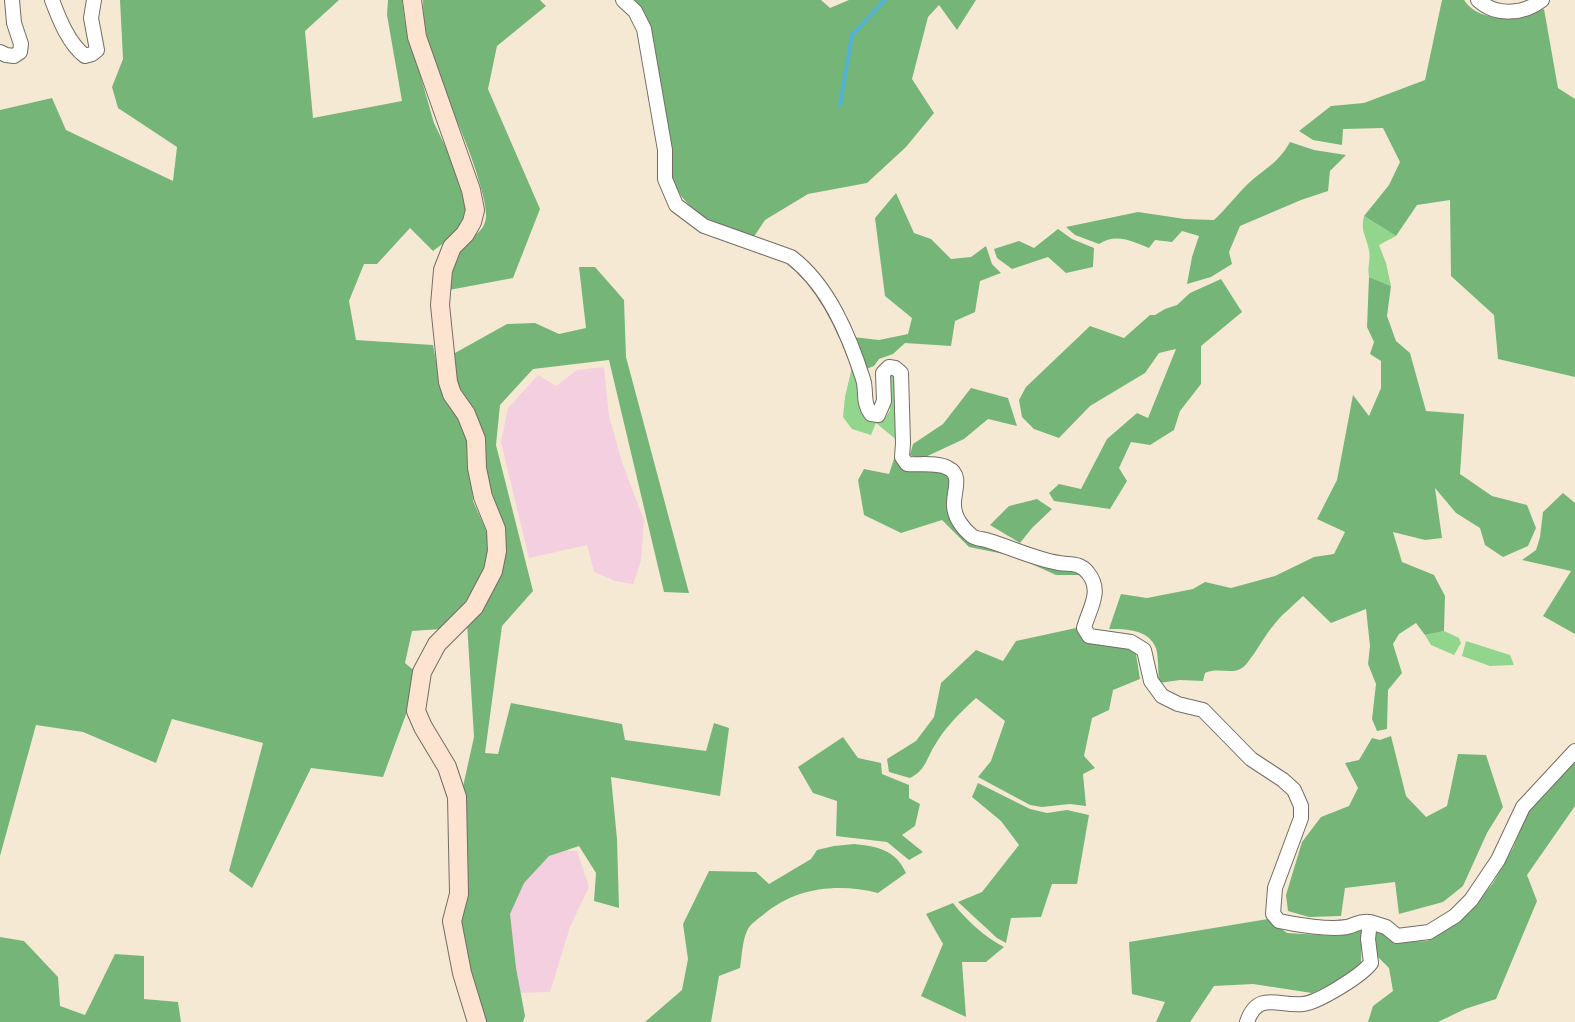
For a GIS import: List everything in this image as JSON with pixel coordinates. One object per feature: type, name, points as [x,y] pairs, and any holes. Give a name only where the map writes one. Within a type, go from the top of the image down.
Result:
[{"type":"main road","points":[[412,0],[417,37],[471,190],[475,210],[472,222],[465,234],[452,247],[443,270],[440,305],[447,381],[452,394],[466,414],[476,439],[477,468],[483,497],[496,529],[497,551],[493,571],[474,607],[437,644],[422,672],[416,711],[423,728],[447,767],[457,797],[459,894],[452,921],[462,973],[477,1022]]},
{"type":"street","points":[[0,52],[6,56],[14,56],[20,52],[21,44],[14,23],[12,0]]},
{"type":"street","points":[[52,0],[78,50],[85,56],[97,50],[91,18],[94,0]]},
{"type":"street","points":[[417,37],[418,0]]},
{"type":"street","points":[[623,0],[635,11],[644,29],[665,150],[665,179],[676,205],[704,226],[791,257],[801,264],[821,286],[837,316],[858,362],[865,385],[866,407],[870,414],[878,415],[882,408],[883,373],[889,367],[901,373],[902,458],[908,464],[947,467],[954,472],[957,479],[953,506],[957,520],[973,537],[994,542],[1036,558],[1062,564],[1077,564],[1088,572],[1094,584],[1096,596],[1084,628],[1089,636],[1131,642],[1144,650],[1151,681],[1162,696],[1178,704],[1203,710],[1251,759],[1294,790],[1301,806],[1301,818],[1275,888],[1273,914],[1279,921],[1307,926],[1335,927],[1348,927],[1363,921],[1386,927],[1397,936],[1429,932],[1455,916],[1471,900],[1498,860],[1523,807],[1575,750]]},
{"type":"street","points":[[1478,0],[1499,12],[1520,11],[1542,0]]},
{"type":"street","points":[[1247,1022],[1250,1012],[1261,1004],[1272,1001],[1304,1005],[1337,989],[1365,971],[1371,963],[1368,939],[1370,922]]},
{"type":"shaded area","points":[[604,367],[609,416],[623,465],[644,520],[641,561],[633,584],[615,581],[594,572],[587,545],[529,558],[501,442],[508,408],[538,375],[556,386],[577,370]]},
{"type":"shaded area","points":[[547,849],[577,851],[589,887],[570,927],[550,992],[515,993],[500,923],[517,878]]},
{"type":"green space","points":[[120,0],[339,0],[305,31],[313,118],[402,101],[387,15],[388,0],[402,0],[405,22],[434,123],[449,154],[467,215],[458,232],[433,251],[410,228],[377,264],[364,264],[349,301],[356,340],[433,345],[441,387],[463,419],[469,441],[473,501],[491,549],[483,575],[460,610],[441,629],[412,631],[405,663],[417,673],[408,709],[383,777],[311,768],[252,888],[229,871],[263,743],[172,719],[156,763],[83,732],[36,725],[0,856],[0,110],[52,98],[66,130],[173,181],[177,147],[118,108],[112,87],[123,59]]},
{"type":"green space","points":[[423,0],[540,0],[546,6],[497,46],[488,89],[540,209],[513,278],[449,290],[454,255],[460,246],[483,227],[486,211],[469,150],[428,43]]},
{"type":"green space","points":[[635,0],[821,0],[830,8],[849,0],[976,0],[957,30],[939,5],[928,17],[912,79],[934,113],[906,147],[867,183],[808,194],[765,220],[753,238],[716,223],[696,211],[678,192],[670,179],[648,26]]},
{"type":"green space","points":[[1442,0],[1464,0],[1480,13],[1501,17],[1544,9],[1558,88],[1575,99],[1575,377],[1498,359],[1494,315],[1451,276],[1450,200],[1417,205],[1396,236],[1364,216],[1389,185],[1400,162],[1383,128],[1343,129],[1342,145],[1313,140],[1299,131],[1331,106],[1364,103],[1425,80]]},
{"type":"green space","points":[[1290,142],[1314,150],[1346,155],[1330,171],[1328,191],[1240,226],[1229,252],[1232,264],[1211,277],[1187,284],[1199,236],[1182,231],[1172,242],[1155,240],[1149,248],[1118,239],[1099,244],[1075,235],[1066,227],[1138,212],[1185,219],[1214,220],[1250,182],[1277,160]]},
{"type":"green space","points":[[896,193],[914,233],[931,239],[951,259],[971,257],[986,246],[992,264],[1001,273],[980,281],[975,312],[955,321],[951,346],[905,343],[893,354],[879,359],[874,366],[866,369],[853,337],[879,340],[908,334],[912,318],[885,296],[875,218]]},
{"type":"green space","points":[[1364,216],[1396,236],[1379,245],[1391,286],[1369,277],[1368,246],[1363,230]]},
{"type":"green space","points":[[1058,229],[1072,239],[1094,248],[1093,267],[1066,273],[1048,257],[1012,269],[997,258],[994,249],[1019,241],[1034,248]]},
{"type":"green space","points":[[579,267],[595,267],[624,300],[626,357],[689,593],[664,592],[609,360],[533,369],[500,405],[496,445],[533,591],[502,626],[485,753],[498,754],[511,703],[622,724],[625,740],[706,751],[714,723],[729,728],[720,796],[611,777],[617,839],[619,908],[594,901],[596,873],[579,846],[549,856],[524,883],[510,914],[516,968],[525,1016],[523,1022],[484,1022],[475,994],[459,920],[462,791],[474,737],[467,623],[496,572],[455,387],[455,353],[507,324],[535,323],[559,334],[586,328]]},
{"type":"green space","points":[[1369,277],[1391,286],[1387,316],[1396,341],[1410,353],[1426,411],[1464,414],[1460,474],[1492,496],[1527,505],[1536,528],[1528,546],[1503,557],[1485,545],[1480,528],[1456,513],[1435,488],[1442,538],[1425,540],[1393,532],[1402,562],[1434,575],[1445,596],[1444,631],[1425,635],[1416,623],[1399,634],[1393,644],[1402,673],[1388,690],[1387,729],[1377,731],[1372,719],[1376,684],[1368,664],[1370,646],[1366,609],[1331,623],[1303,596],[1269,630],[1242,668],[1234,671],[1210,671],[1205,673],[1203,681],[1180,680],[1159,683],[1157,654],[1151,640],[1135,631],[1109,629],[1121,594],[1147,598],[1193,589],[1205,582],[1231,588],[1275,576],[1314,557],[1334,554],[1345,532],[1317,519],[1337,480],[1353,395],[1369,416],[1381,388],[1381,361],[1370,354],[1374,342],[1367,327]]},
{"type":"green space","points":[[1221,279],[1242,312],[1201,346],[1201,384],[1180,411],[1174,430],[1150,445],[1131,442],[1119,468],[1127,481],[1110,509],[1054,501],[1049,493],[1059,484],[1081,489],[1107,439],[1137,413],[1148,418],[1176,349],[1159,353],[1145,373],[1090,406],[1059,438],[1034,429],[1022,417],[1019,400],[1026,387],[1090,326],[1124,338],[1150,315],[1177,305],[1190,293]]},
{"type":"green space","points":[[852,367],[868,419],[876,422],[885,419],[890,410],[888,374],[892,372],[897,375],[899,442],[876,423],[871,435],[852,429],[843,417]]},
{"type":"green space","points":[[971,388],[1008,398],[1017,426],[988,419],[964,439],[921,459],[910,455],[913,444],[943,424]]},
{"type":"green space","points":[[896,453],[948,476],[952,521],[971,543],[994,546],[1077,569],[1080,575],[1056,575],[1014,556],[969,547],[942,520],[901,533],[864,515],[858,480],[864,469],[889,474]]},
{"type":"green space","points":[[1563,493],[1575,503],[1575,634],[1543,616],[1571,571],[1522,560],[1536,550],[1543,512]]},
{"type":"green space","points":[[1037,499],[1052,509],[1020,543],[990,525],[1009,506]]},
{"type":"green space","points":[[1076,628],[1087,638],[1128,643],[1136,654],[1140,679],[1113,690],[1109,710],[1092,718],[1084,756],[1095,768],[1083,774],[1086,806],[1030,805],[978,777],[991,761],[1005,721],[976,698],[944,732],[925,764],[915,775],[910,778],[889,772],[887,759],[916,741],[934,717],[941,683],[976,650],[1003,661],[1016,641]]},
{"type":"green space","points":[[1444,631],[1459,638],[1461,643],[1454,655],[1431,645],[1425,635]]},
{"type":"green space","points":[[1466,641],[1510,655],[1514,665],[1490,666],[1462,656]]},
{"type":"green space","points":[[1391,736],[1406,796],[1426,817],[1447,806],[1458,754],[1486,755],[1503,807],[1487,833],[1463,886],[1443,902],[1399,914],[1395,882],[1345,888],[1341,916],[1309,917],[1288,911],[1286,895],[1302,842],[1321,817],[1349,806],[1358,788],[1345,763],[1359,760],[1372,738],[1380,740]]},
{"type":"green space","points":[[843,737],[858,758],[881,763],[882,774],[909,785],[909,798],[920,804],[915,826],[902,835],[923,852],[909,860],[887,842],[836,836],[837,801],[813,793],[798,767]]},
{"type":"green space","points":[[1575,761],[1575,806],[1527,875],[1537,901],[1496,999],[1465,1009],[1438,1022],[1368,1022],[1373,1006],[1393,991],[1389,968],[1378,957],[1373,936],[1374,929],[1386,933],[1396,942],[1427,941],[1469,913],[1493,883],[1513,848],[1528,811]]},
{"type":"green space","points":[[978,783],[1030,809],[1047,813],[1067,810],[1089,815],[1077,884],[1052,884],[1041,917],[1011,918],[1006,943],[997,938],[958,902],[982,892],[1019,845],[1001,821],[972,797]]},
{"type":"green space","points":[[854,844],[878,848],[891,854],[902,865],[906,873],[878,893],[833,888],[789,898],[756,920],[748,929],[743,944],[740,968],[719,976],[711,1022],[645,1022],[682,990],[688,959],[683,924],[709,871],[756,872],[769,884],[811,859],[817,850]]},
{"type":"green space","points":[[953,903],[977,928],[1004,947],[986,962],[962,962],[966,1017],[921,996],[943,944],[926,914]]},
{"type":"green space","points":[[1268,919],[1287,933],[1338,936],[1362,927],[1361,963],[1354,973],[1312,993],[1253,984],[1214,986],[1190,1022],[1156,1022],[1165,1002],[1132,994],[1129,942]]},
{"type":"green space","points":[[0,937],[24,941],[58,977],[60,1006],[85,1015],[115,954],[144,956],[144,999],[178,1002],[181,1022],[0,1022]]},
{"type":"waterway","points":[[840,105],[852,35],[885,0]]}]
